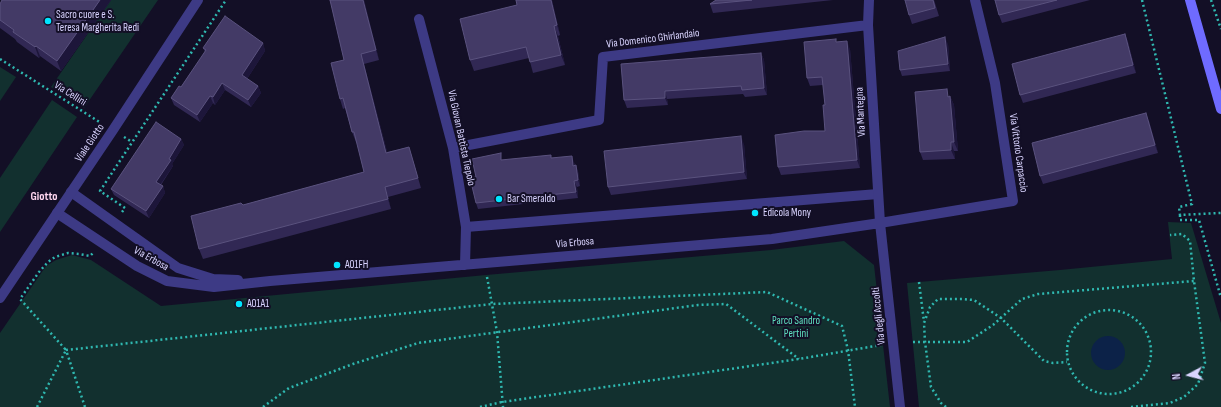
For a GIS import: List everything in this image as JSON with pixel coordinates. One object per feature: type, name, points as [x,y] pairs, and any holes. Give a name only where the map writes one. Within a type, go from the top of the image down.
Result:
[{"type":"main road","points":[[1190,0],[1221,109]]},
{"type":"street","name":"Viale Giotto","points":[[0,298],[198,0]]},
{"type":"street","name":"Via Mantegna","points":[[869,0],[868,25],[880,223]]},
{"type":"street","name":"Via Vittorio Carpaccio","points":[[880,223],[1013,201],[996,83],[975,0]]},
{"type":"street","name":"Via Giovan Battista Tiepolo","points":[[419,19],[453,148],[466,227],[465,265]]},
{"type":"street","name":"Via Domenico Ghirlandaio","points":[[453,148],[600,120],[602,57],[868,25]]},
{"type":"street","name":"Via Erbosa","points":[[71,192],[178,268],[213,279],[270,281]]},
{"type":"street","points":[[466,227],[878,194]]},
{"type":"street","name":"Via Erbosa","points":[[57,214],[137,266],[166,281],[214,287],[485,262],[772,239],[880,223]]},
{"type":"street","name":"Via degli Accolti","points":[[880,223],[900,407]]},
{"type":"path","points":[[121,213],[125,208],[100,191],[226,0]]},
{"type":"path","points":[[1142,0],[1192,204],[1179,206],[1180,220],[1199,220],[1221,298]]},
{"type":"path","points":[[1211,0],[1221,29]]},
{"type":"path","name":"Via Cellini","points":[[0,60],[132,142]]},
{"type":"path","points":[[1180,215],[1221,213]]},
{"type":"path","points":[[1131,407],[1170,403],[1184,397],[1198,384],[1205,363],[1190,241],[1182,234],[1170,235]]},
{"type":"path","points":[[86,407],[66,350],[20,299],[39,272],[55,257],[68,253],[90,256],[93,252]]},
{"type":"path","points":[[485,262],[497,332],[503,407]]},
{"type":"path","points":[[913,342],[967,342],[993,325],[1022,299],[1038,294],[1194,281]]},
{"type":"path","points":[[919,282],[931,387],[941,403],[946,407]]},
{"type":"path","points":[[66,350],[492,304],[767,292],[842,326],[848,350],[855,407]]},
{"type":"path","points":[[924,323],[930,307],[938,299],[974,300],[1001,318],[1044,361],[1053,363],[1068,362]]},
{"type":"path","points":[[263,407],[288,388],[353,364],[418,343],[698,305],[726,304],[799,358]]},
{"type":"path","points":[[1113,309],[1132,316],[1146,330],[1151,343],[1152,358],[1147,372],[1138,384],[1126,392],[1111,395],[1097,393],[1090,390],[1083,386],[1074,376],[1068,362],[1066,348],[1070,336],[1077,324],[1087,316],[1100,310],[1113,309]]},
{"type":"path","points":[[480,407],[502,402],[884,345]]},
{"type":"path","points":[[37,407],[66,350]]},
{"type":"green space","points":[[111,0],[158,0],[84,108],[51,87]]},
{"type":"green space","points":[[0,67],[16,77],[0,101]]},
{"type":"green space","points":[[52,100],[77,117],[0,232],[0,178]]},
{"type":"green space","points":[[1168,222],[1191,223],[1221,323],[1221,407],[919,407],[907,283],[1172,259]]},
{"type":"green space","name":"Parco Sandro Pertini","points":[[844,241],[874,265],[890,407],[0,407],[0,333],[46,266],[56,260],[72,255],[91,260],[161,306],[771,250]]},
{"type":"water","points":[[1108,336],[1120,341],[1125,353],[1120,365],[1108,370],[1096,365],[1091,353],[1096,341]]},
{"type":"building","points":[[2,0],[100,0],[57,61],[13,32],[14,30],[0,20],[0,4]]},
{"type":"building","points":[[330,0],[363,0],[376,50],[361,54],[386,153],[409,147],[418,178],[385,187],[388,199],[199,249],[191,216],[241,203],[243,205],[364,172],[354,132],[352,132],[343,98],[340,99],[331,63],[344,60]]},
{"type":"building","points":[[516,0],[551,0],[557,25],[554,26],[561,55],[530,62],[526,47],[470,60],[460,19],[517,5]]},
{"type":"building","points":[[716,0],[752,0],[710,4]]},
{"type":"building","points":[[905,0],[933,0],[935,8],[909,15]]},
{"type":"building","points":[[995,0],[1057,0],[999,15]]},
{"type":"building","points":[[225,16],[263,43],[242,75],[258,86],[248,100],[222,83],[213,97],[210,96],[197,115],[171,98],[179,86],[181,87],[206,50],[203,48]]},
{"type":"building","points":[[1125,34],[1133,65],[1020,95],[1012,64]]},
{"type":"building","points":[[945,37],[948,64],[900,70],[898,51]]},
{"type":"building","points":[[836,39],[836,42],[847,41],[857,160],[778,167],[775,135],[804,131],[825,131],[823,105],[825,105],[822,77],[807,78],[804,42]]},
{"type":"building","points":[[761,53],[764,88],[742,90],[741,86],[665,91],[665,98],[624,100],[621,64]]},
{"type":"building","points":[[947,89],[948,97],[950,96],[954,142],[951,142],[951,150],[920,152],[915,92]]},
{"type":"building","points":[[1146,113],[1155,145],[1040,176],[1032,143]]},
{"type":"building","points":[[156,122],[181,139],[169,159],[171,160],[156,182],[163,186],[146,211],[111,189]]},
{"type":"building","points":[[741,136],[744,172],[608,187],[604,151]]},
{"type":"building","points":[[501,153],[501,160],[551,155],[551,158],[572,156],[573,166],[576,165],[578,180],[574,181],[576,192],[476,203],[470,178],[476,177],[472,159]]},
{"type":"place","name":"Sacro cuore e S. Teresa Margherita Redi","points":[[48,21]]},
{"type":"place","name":"Bar Smeraldo","points":[[499,199]]},
{"type":"place","name":"Edicola Mony","points":[[755,213]]},
{"type":"place","name":"A01FH","points":[[337,265]]},
{"type":"place","name":"A01A1","points":[[239,304]]},
{"type":"district","name":"Giotto","points":[[44,197]]}]
